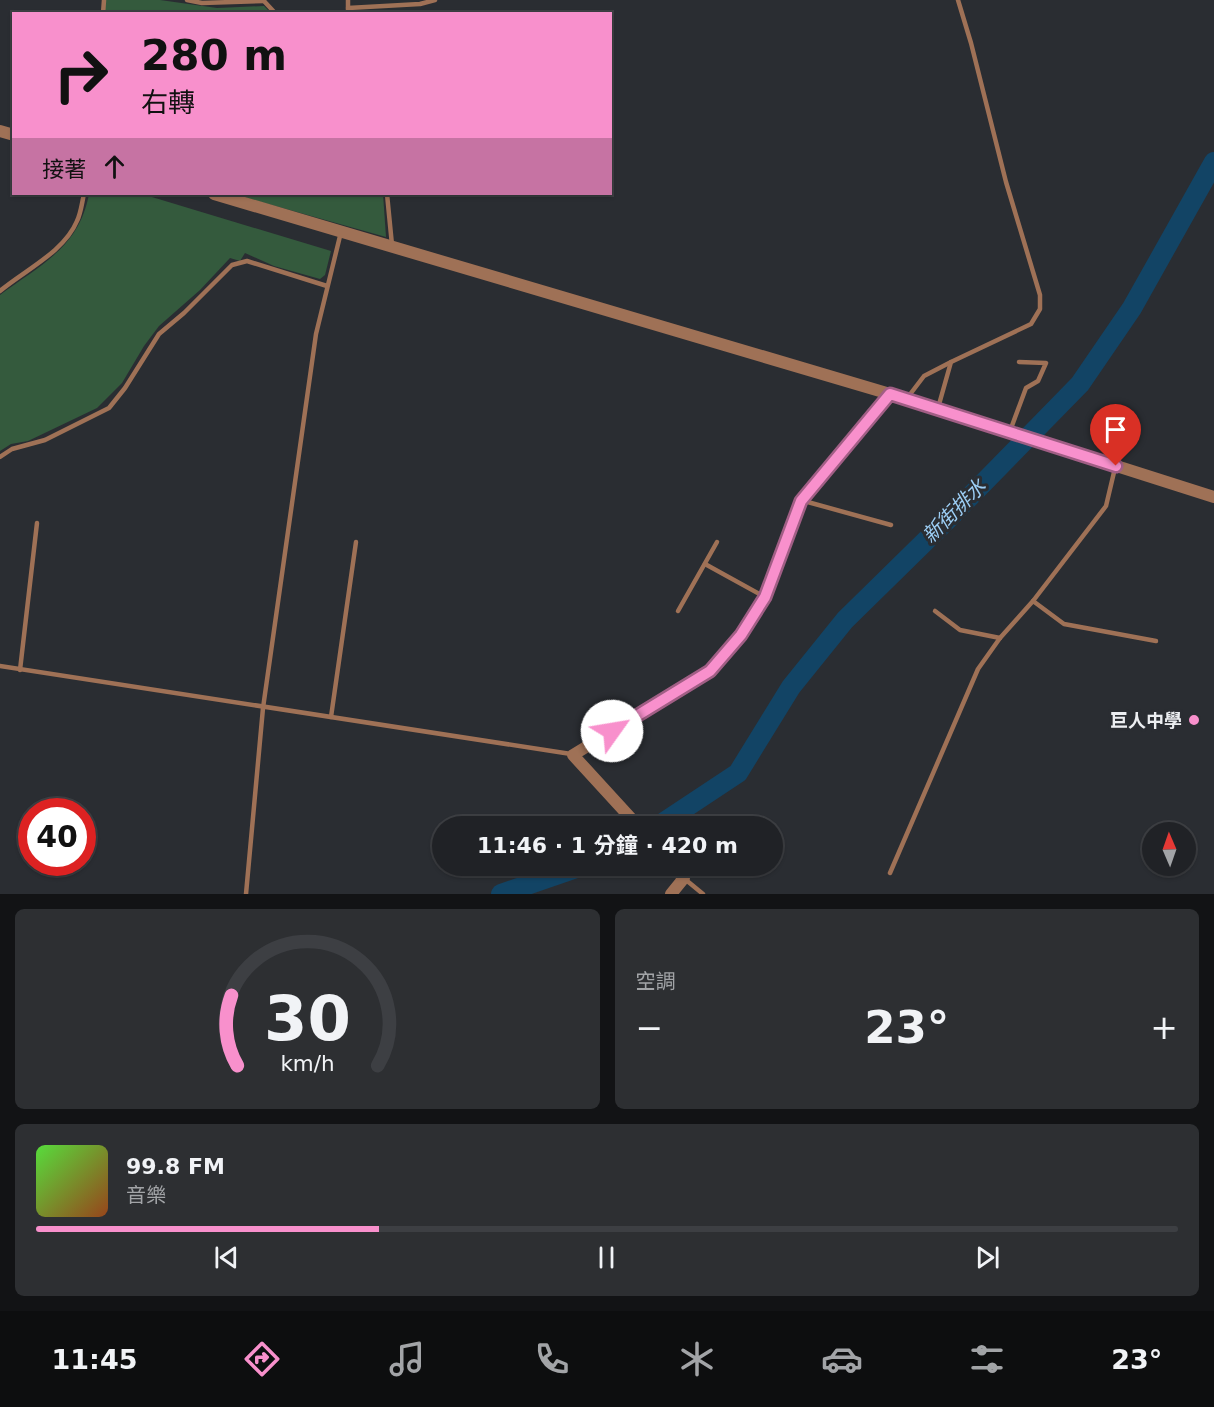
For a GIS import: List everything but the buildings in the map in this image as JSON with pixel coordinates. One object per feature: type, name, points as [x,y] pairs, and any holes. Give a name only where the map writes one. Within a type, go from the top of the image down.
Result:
[{"type":"street","points":[[217,195],[890,394],[1214,497]]},
{"type":"street","points":[[628,816],[573,755],[710,671],[741,635],[765,597],[801,501],[890,394]]},
{"type":"street","points":[[671,894],[684,879],[681,876]]},
{"type":"lane","points":[[187,0],[202,3],[264,0],[274,12]]},
{"type":"lane","points":[[348,0],[348,11],[420,4],[435,0]]},
{"type":"lane","points":[[906,399],[924,376],[1031,324],[1040,309],[1040,296],[1006,182],[958,0]]},
{"type":"lane","points":[[0,291],[54,253],[77,222],[84,195]]},
{"type":"lane","points":[[387,195],[392,246]]},
{"type":"lane","points":[[246,894],[263,708],[316,334],[342,231]]},
{"type":"lane","points":[[0,457],[12,449],[45,440],[109,408],[125,388],[159,334],[184,314],[232,265],[247,261],[327,286]]},
{"type":"lane","points":[[938,409],[951,362]]},
{"type":"lane","points":[[1014,432],[1026,388],[1038,381],[1046,363],[1019,362]]},
{"type":"lane","points":[[890,873],[978,669],[1000,638],[1033,601],[1106,506],[1116,466]]},
{"type":"lane","points":[[801,501],[891,525]]},
{"type":"lane","points":[[20,670],[37,523]]},
{"type":"lane","points":[[331,717],[356,542]]},
{"type":"lane","points":[[678,611],[717,542]]},
{"type":"lane","points":[[705,564],[765,597]]},
{"type":"lane","points":[[1033,601],[1064,624],[1156,641]]},
{"type":"lane","points":[[935,611],[960,630],[1000,638]]},
{"type":"lane","points":[[0,666],[573,755]]},
{"type":"lane","points":[[684,879],[704,894]]},
{"type":"green space","points":[[103,0],[160,0],[217,8],[264,6],[270,12],[101,12]]},
{"type":"green space","points":[[89,195],[145,195],[331,251],[325,275],[320,279],[274,266],[245,253],[240,261],[230,258],[200,290],[159,326],[122,383],[97,408],[28,441],[11,444],[0,451],[0,295],[56,253],[67,242],[84,213]]},
{"type":"green space","points":[[237,195],[383,195],[386,237]]},
{"type":"waterway","name":"新街排水","points":[[673,816],[738,773],[791,687],[845,620],[1080,384],[1132,308],[1214,162]]},
{"type":"waterway","name":"新街排水","points":[[501,894],[553,876]]},
{"type":"place","name":"巨人中學","points":[[1194,720]]},
{"type":"route","points":[[612,731],[710,671],[741,635],[765,597],[801,501],[890,394],[1116,466]]}]
